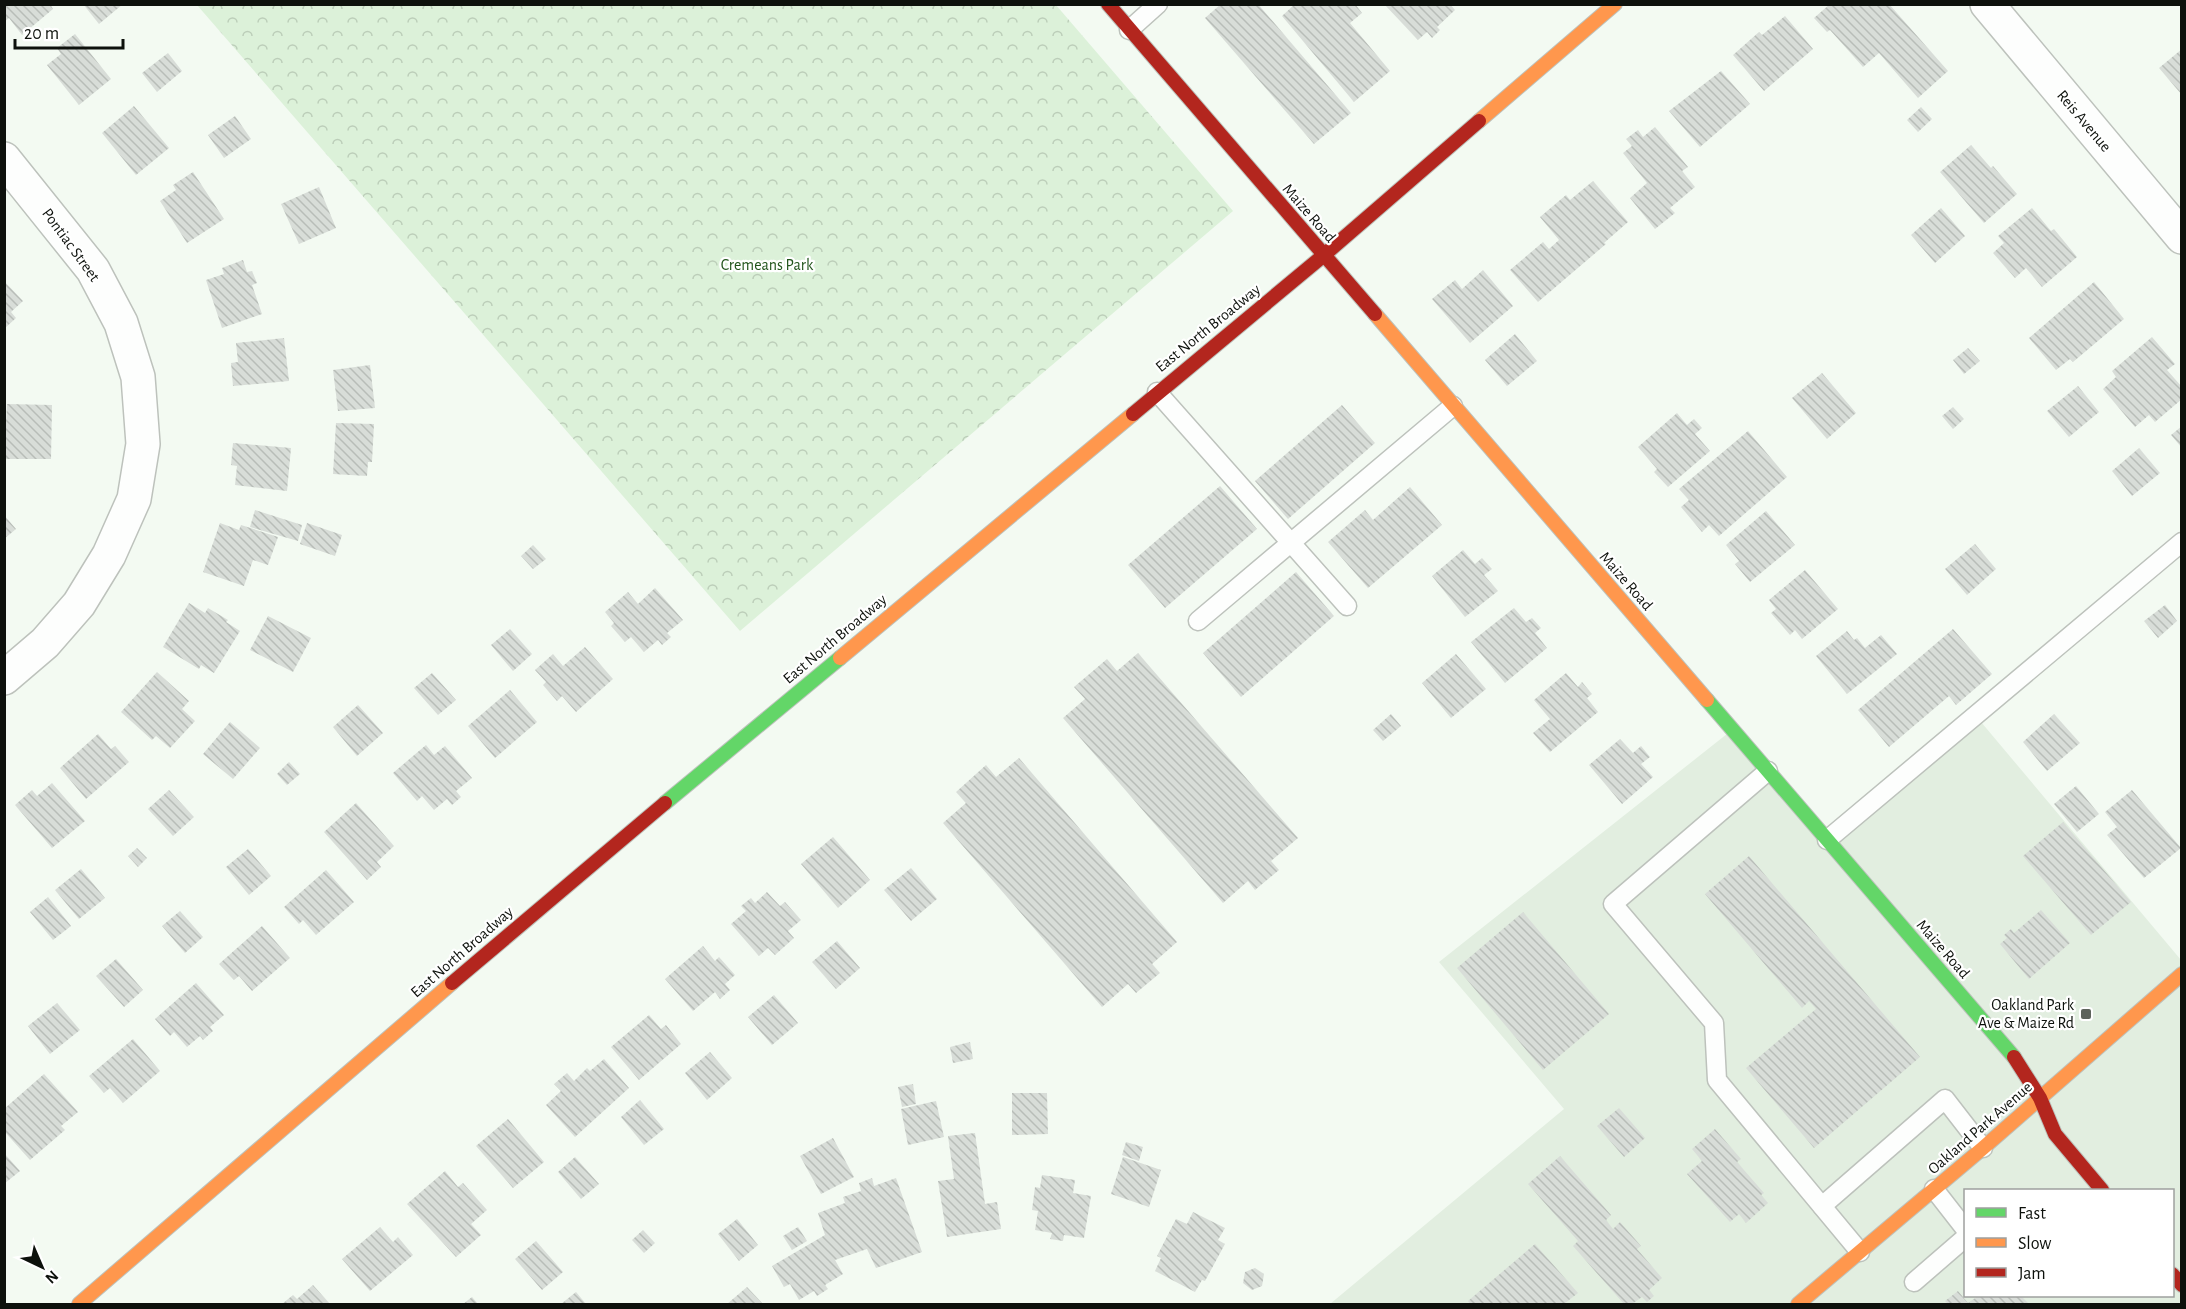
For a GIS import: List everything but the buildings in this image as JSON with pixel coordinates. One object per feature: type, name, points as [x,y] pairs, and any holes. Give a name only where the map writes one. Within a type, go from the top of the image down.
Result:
[{"type":"street","name":"Maize Road","points":[[1108,4],[2016,1059],[2040,1098],[2055,1134],[2100,1189]]},
{"type":"street","name":"East North Broadway","points":[[79,1305],[550,899],[1324,255],[1616,4]]},
{"type":"street","name":"Reis Avenue","points":[[1987,4],[2181,237]]},
{"type":"street","name":"Pontiac Street","points":[[4,159],[93,270],[121,323],[138,377],[143,444],[134,499],[109,555],[79,604],[45,643],[4,678]]},
{"type":"street","name":"Oakland Park Avenue","points":[[1797,1305],[1983,1148],[2181,974]]},
{"type":"lane","points":[[1129,30],[1158,4]]},
{"type":"lane","points":[[1157,392],[1347,606]]},
{"type":"lane","points":[[1198,621],[1453,406]]},
{"type":"lane","points":[[1827,840],[2181,542]]},
{"type":"lane","points":[[1768,771],[1613,904],[1714,1023],[1717,1080],[1860,1252]]},
{"type":"lane","points":[[1822,1206],[1945,1099],[1983,1148]]},
{"type":"lane","points":[[1934,1190],[1964,1229]]},
{"type":"lane","points":[[1914,1282],[1964,1238]]},
{"type":"shaded area","points":[[1976,716],[2181,960],[2181,1304],[1330,1304],[1564,1109],[1439,962],[1737,726],[1826,836]]},
{"type":"green space","name":"Cremeans Park","points":[[197,5],[1056,5],[1233,211],[740,631]]},
{"type":"traffic: fast","points":[[665,803],[840,658]]},
{"type":"traffic: fast","points":[[1707,700],[2014,1057]]},
{"type":"traffic: slow","points":[[1479,121],[1615,4]]},
{"type":"traffic: slow","points":[[1375,314],[1707,700]]},
{"type":"traffic: slow","points":[[840,658],[1133,414]]},
{"type":"traffic: slow","points":[[1798,1304],[1983,1148],[2182,974]]},
{"type":"traffic: slow","points":[[79,1304],[452,983]]},
{"type":"traffic: jam","points":[[1108,4],[1375,314]]},
{"type":"traffic: jam","points":[[1133,414],[1324,255],[1479,121]]},
{"type":"traffic: jam","points":[[452,983],[665,803]]},
{"type":"traffic: jam","points":[[2014,1057],[2040,1098],[2055,1134],[2101,1189]]},
{"type":"traffic: jam","points":[[2174,1276],[2182,1285]]},
{"type":"place","name":"Oakland Park Ave & Maize Rd","points":[[2086,1014]]}]
